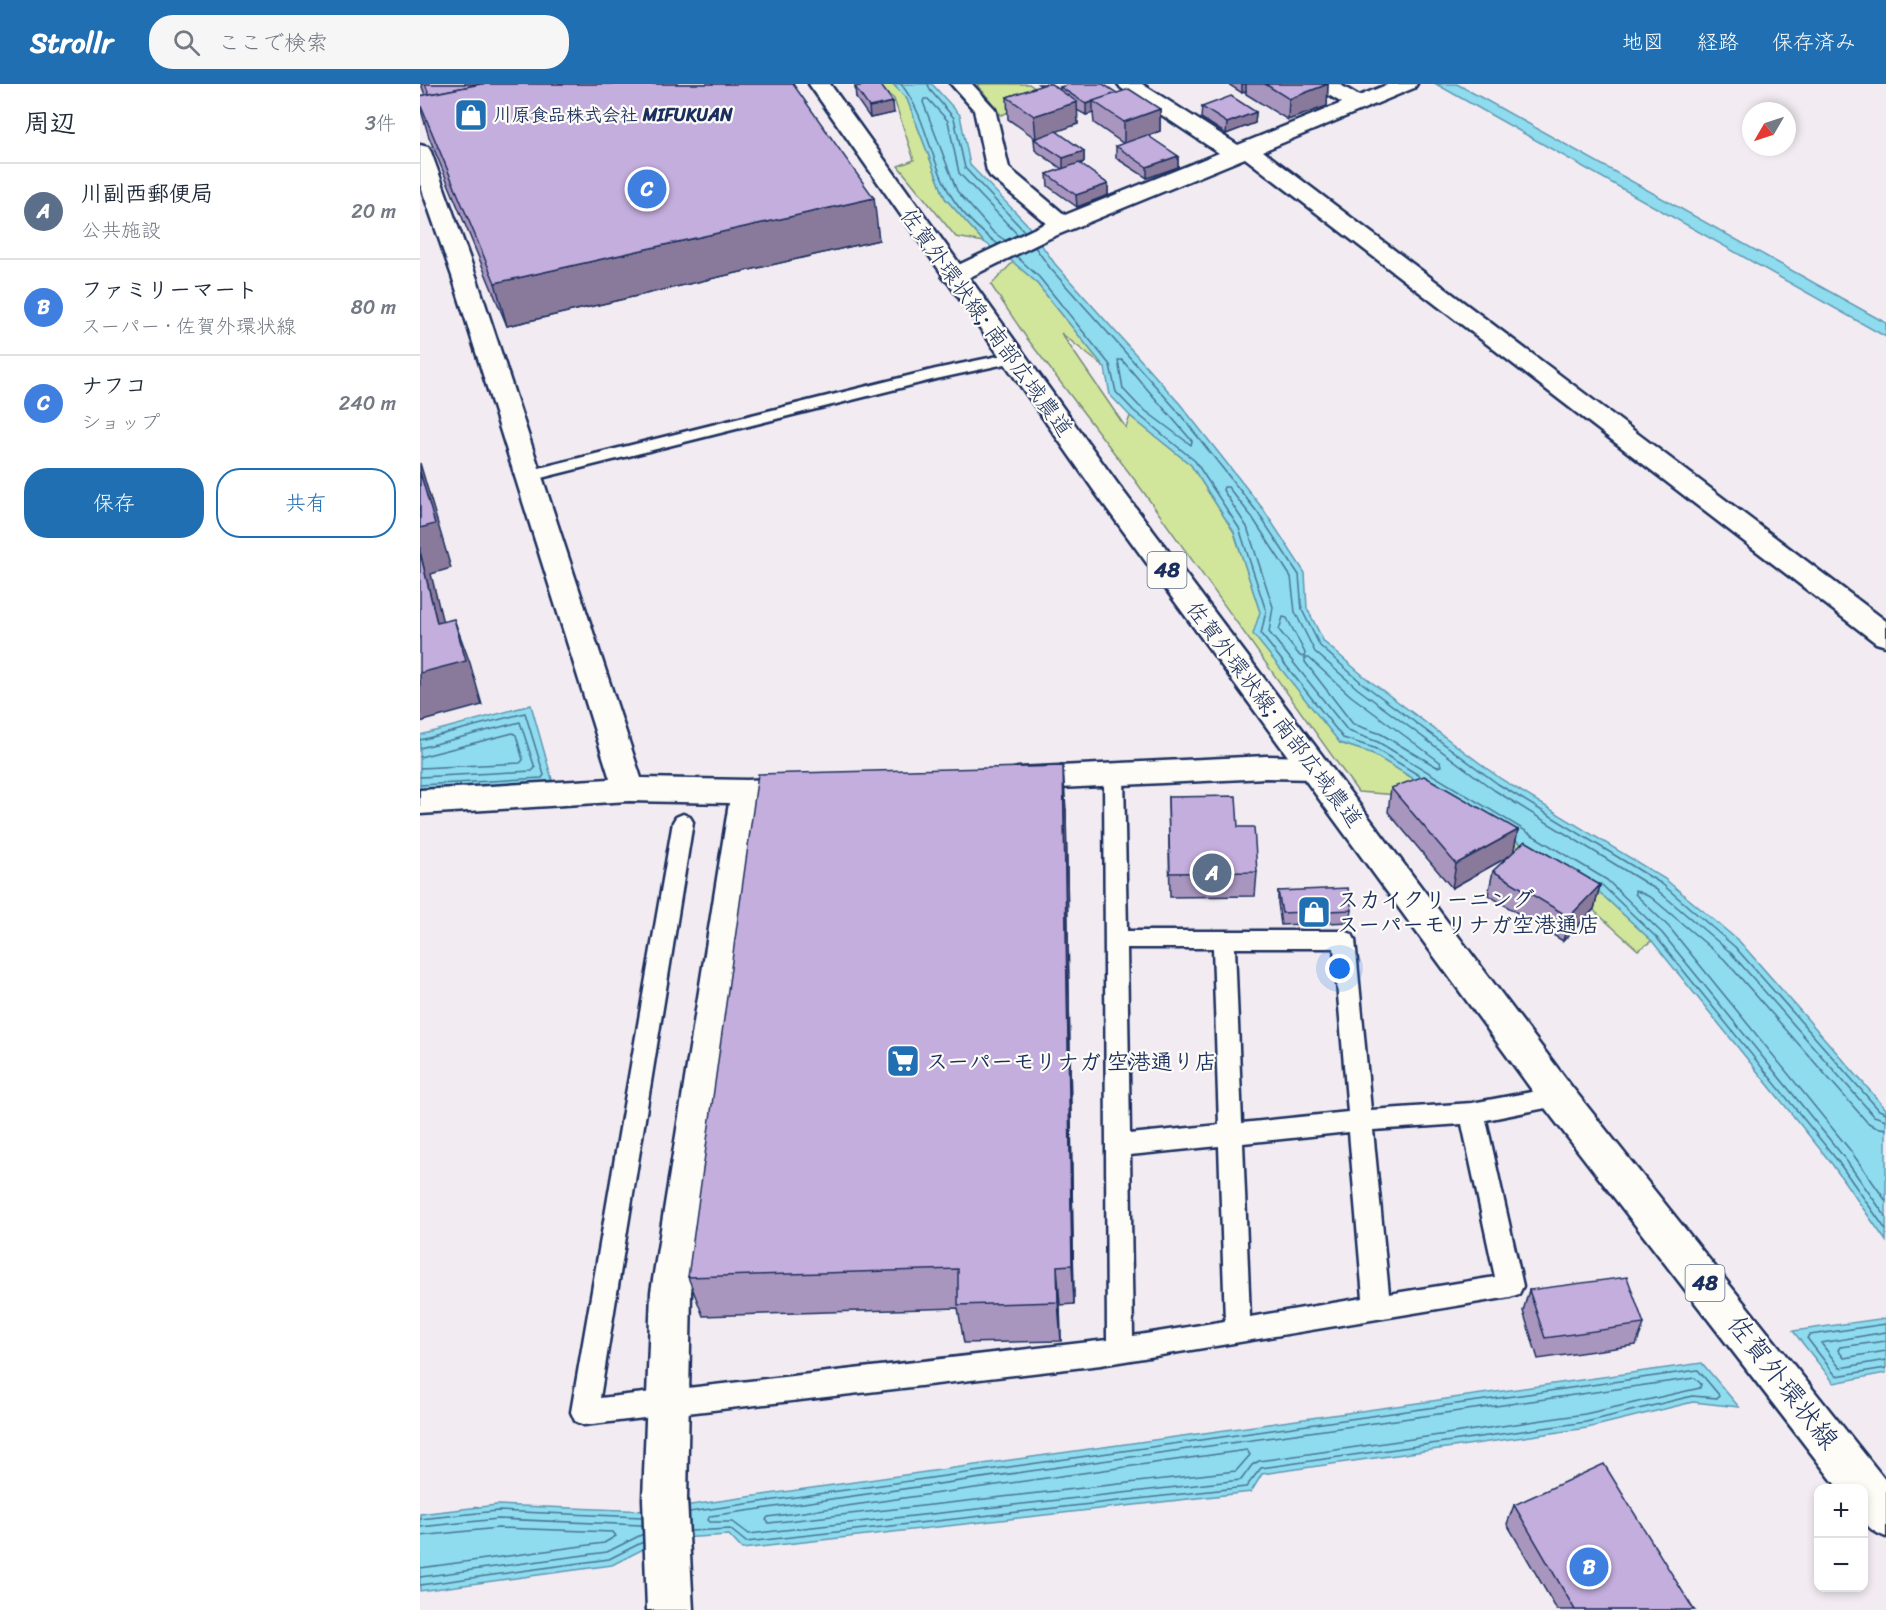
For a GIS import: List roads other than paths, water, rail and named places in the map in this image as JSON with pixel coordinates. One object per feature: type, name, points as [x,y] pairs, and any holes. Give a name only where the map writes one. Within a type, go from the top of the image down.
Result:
[{"type":"street","name":"佐賀外環状線; 南部広域農道","points":[[819,84],[1107,489],[1524,1050]]},
{"type":"street","points":[[961,84],[984,109],[998,171],[1053,229]]},
{"type":"street","points":[[1128,84],[1242,152],[1886,636]]},
{"type":"street","points":[[1324,84],[1358,104]]},
{"type":"street","points":[[954,276],[1053,229],[1407,84]]},
{"type":"street","points":[[420,152],[464,276],[629,789]]},
{"type":"street","points":[[984,781],[1266,767],[1315,768]]},
{"type":"street","points":[[420,802],[629,789],[747,792],[830,788]]},
{"type":"street","points":[[670,1610],[665,1547],[665,1499],[671,1292],[747,792]]},
{"type":"street","name":"佐賀外環状線","points":[[1524,1050],[1558,1097],[1886,1516]]},
{"type":"lane","points":[[529,476],[936,374],[1013,358]]},
{"type":"lane","points":[[1114,775],[1120,1349]]},
{"type":"lane","points":[[683,822],[584,1412],[1120,1349],[1510,1286],[1472,1113]]},
{"type":"lane","points":[[1115,939],[1344,940],[1377,1308]]},
{"type":"lane","points":[[1224,940],[1238,1331]]},
{"type":"lane","points":[[1117,1146],[1361,1121],[1472,1113],[1558,1097]]},
{"type":"water","points":[[893,84],[932,84],[960,115],[970,165],[1026,223],[1055,264],[1180,404],[1263,509],[1305,573],[1307,608],[1324,642],[1366,678],[1501,779],[1665,879],[1740,942],[1886,1109],[1886,1241],[1832,1164],[1652,941],[1597,890],[1371,753],[1340,743],[1253,634],[1260,612],[1234,532],[1191,465],[1130,416],[1110,395],[1105,368],[1035,281],[984,242],[945,198],[907,99]]},
{"type":"water","points":[[1436,84],[1457,84],[1886,323],[1886,337]]},
{"type":"water","points":[[531,705],[553,783],[420,791],[420,735]]},
{"type":"water","points":[[1886,1318],[1886,1373],[1834,1383],[1793,1331]]},
{"type":"water","points":[[1702,1363],[1739,1407],[1693,1402],[1587,1428],[1262,1474],[1251,1492],[742,1549],[729,1535],[663,1539],[612,1565],[420,1591],[420,1514],[497,1505],[648,1511]]},
{"type":"place","name":"川原食品株式会社 MIFUKUAN","points":[[471,115]]},
{"type":"place","name":"ナフコ","points":[[647,189]]},
{"type":"place","name":"川副西郵便局","points":[[1212,873]]},
{"type":"place","name":"スカイクリーニング スーパーモリナガ空港通店","points":[[1314,912]]},
{"type":"place","name":"スーパーモリナガ 空港通り店","points":[[903,1061]]},
{"type":"place","name":"ファミリーマート","points":[[1589,1567]]}]
